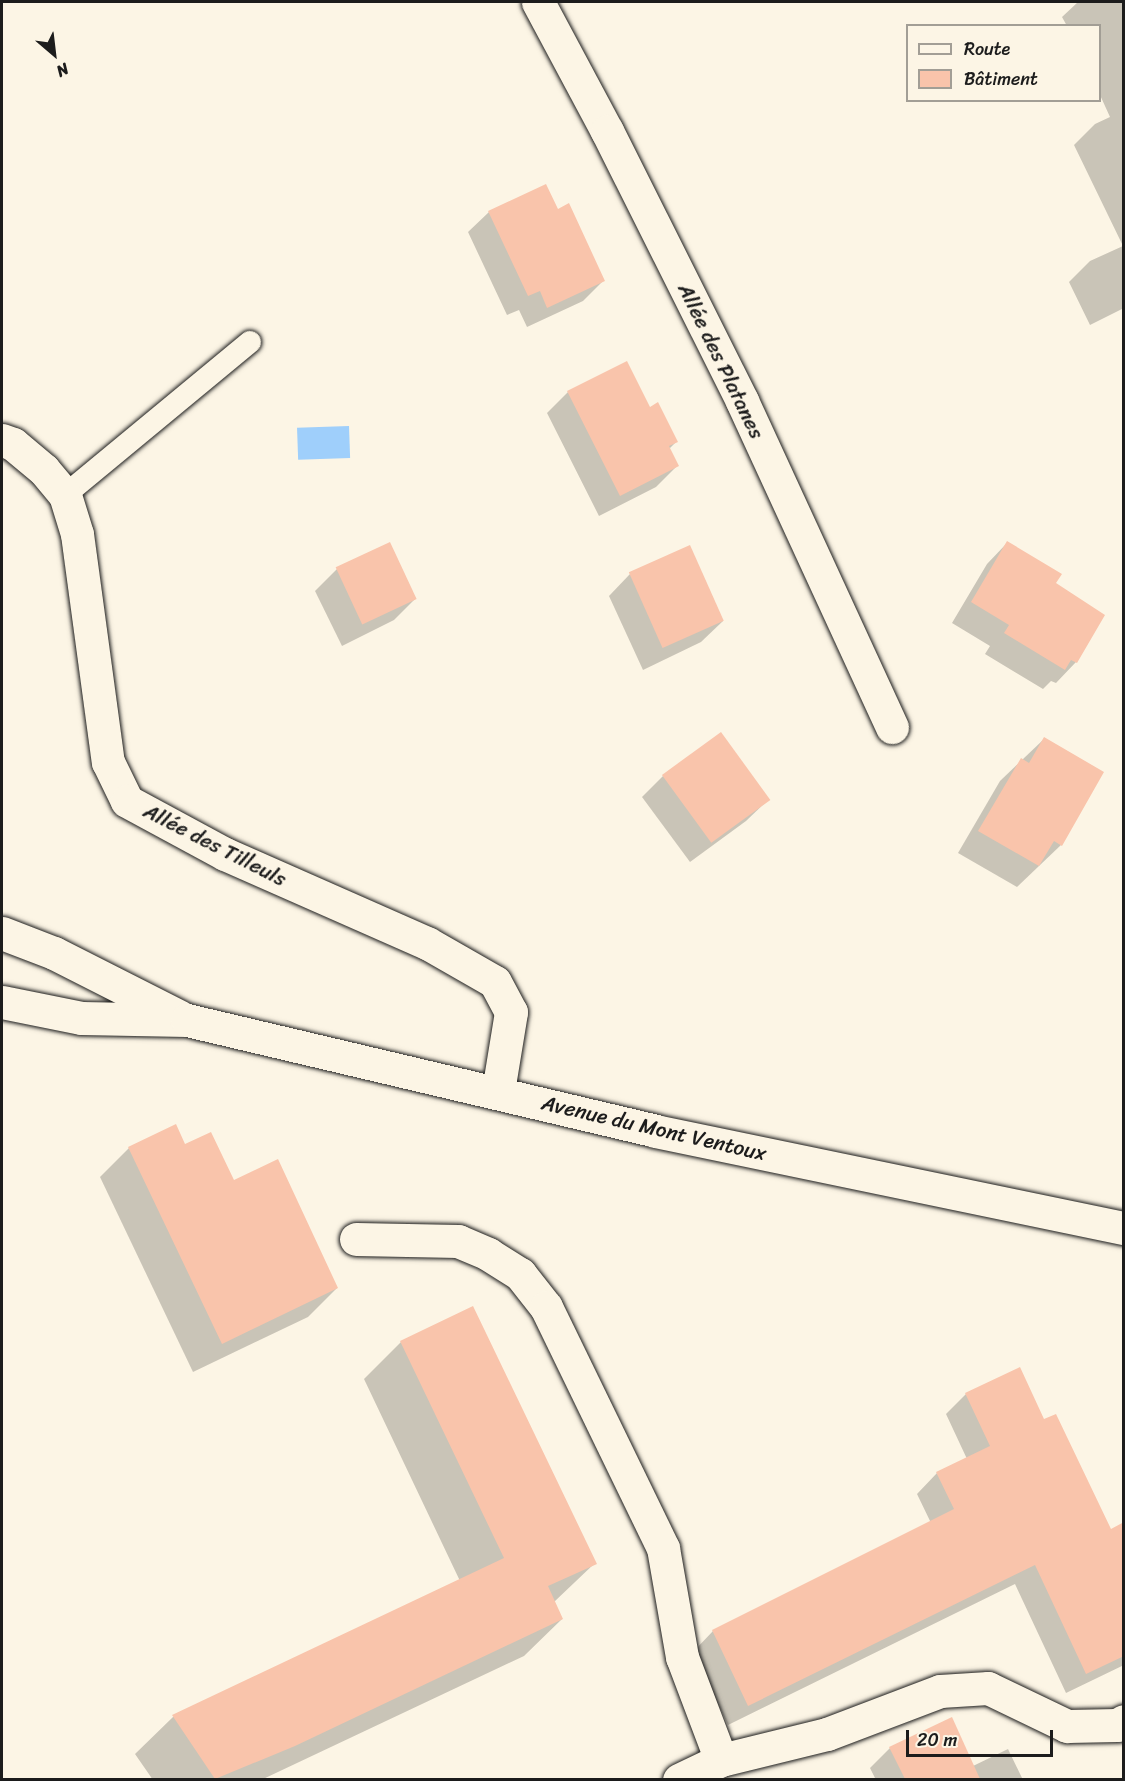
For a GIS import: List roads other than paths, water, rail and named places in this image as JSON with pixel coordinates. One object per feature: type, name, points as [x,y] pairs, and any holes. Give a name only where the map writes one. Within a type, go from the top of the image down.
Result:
[{"type":"street","name":"Allée des Platanes","points":[[538,2],[607,130],[742,401],[892,728]]},
{"type":"street","name":"Allée des Tilleuls","points":[[2,440],[13,444],[44,470],[65,495],[77,534],[108,762],[127,801],[225,854],[427,943],[495,982],[511,1012],[498,1091]]},
{"type":"street","name":"Avenue du Mont Ventoux","points":[[2,933],[54,953],[187,1020]]},
{"type":"street","name":"Avenue du Mont Ventoux","points":[[2,1002],[81,1018],[187,1020],[498,1091],[655,1131],[1124,1228]]},
{"type":"street","points":[[356,1239],[458,1241],[488,1254],[520,1274],[546,1307],[663,1548],[682,1657],[721,1760]]},
{"type":"street","points":[[679,1779],[721,1760],[827,1734],[940,1691],[988,1688],[1067,1726],[1117,1725],[1124,1721]]},
{"type":"lane","points":[[65,495],[250,342]]},
{"type":"water","points":[[349,426],[350,458],[298,460],[297,428]]}]
